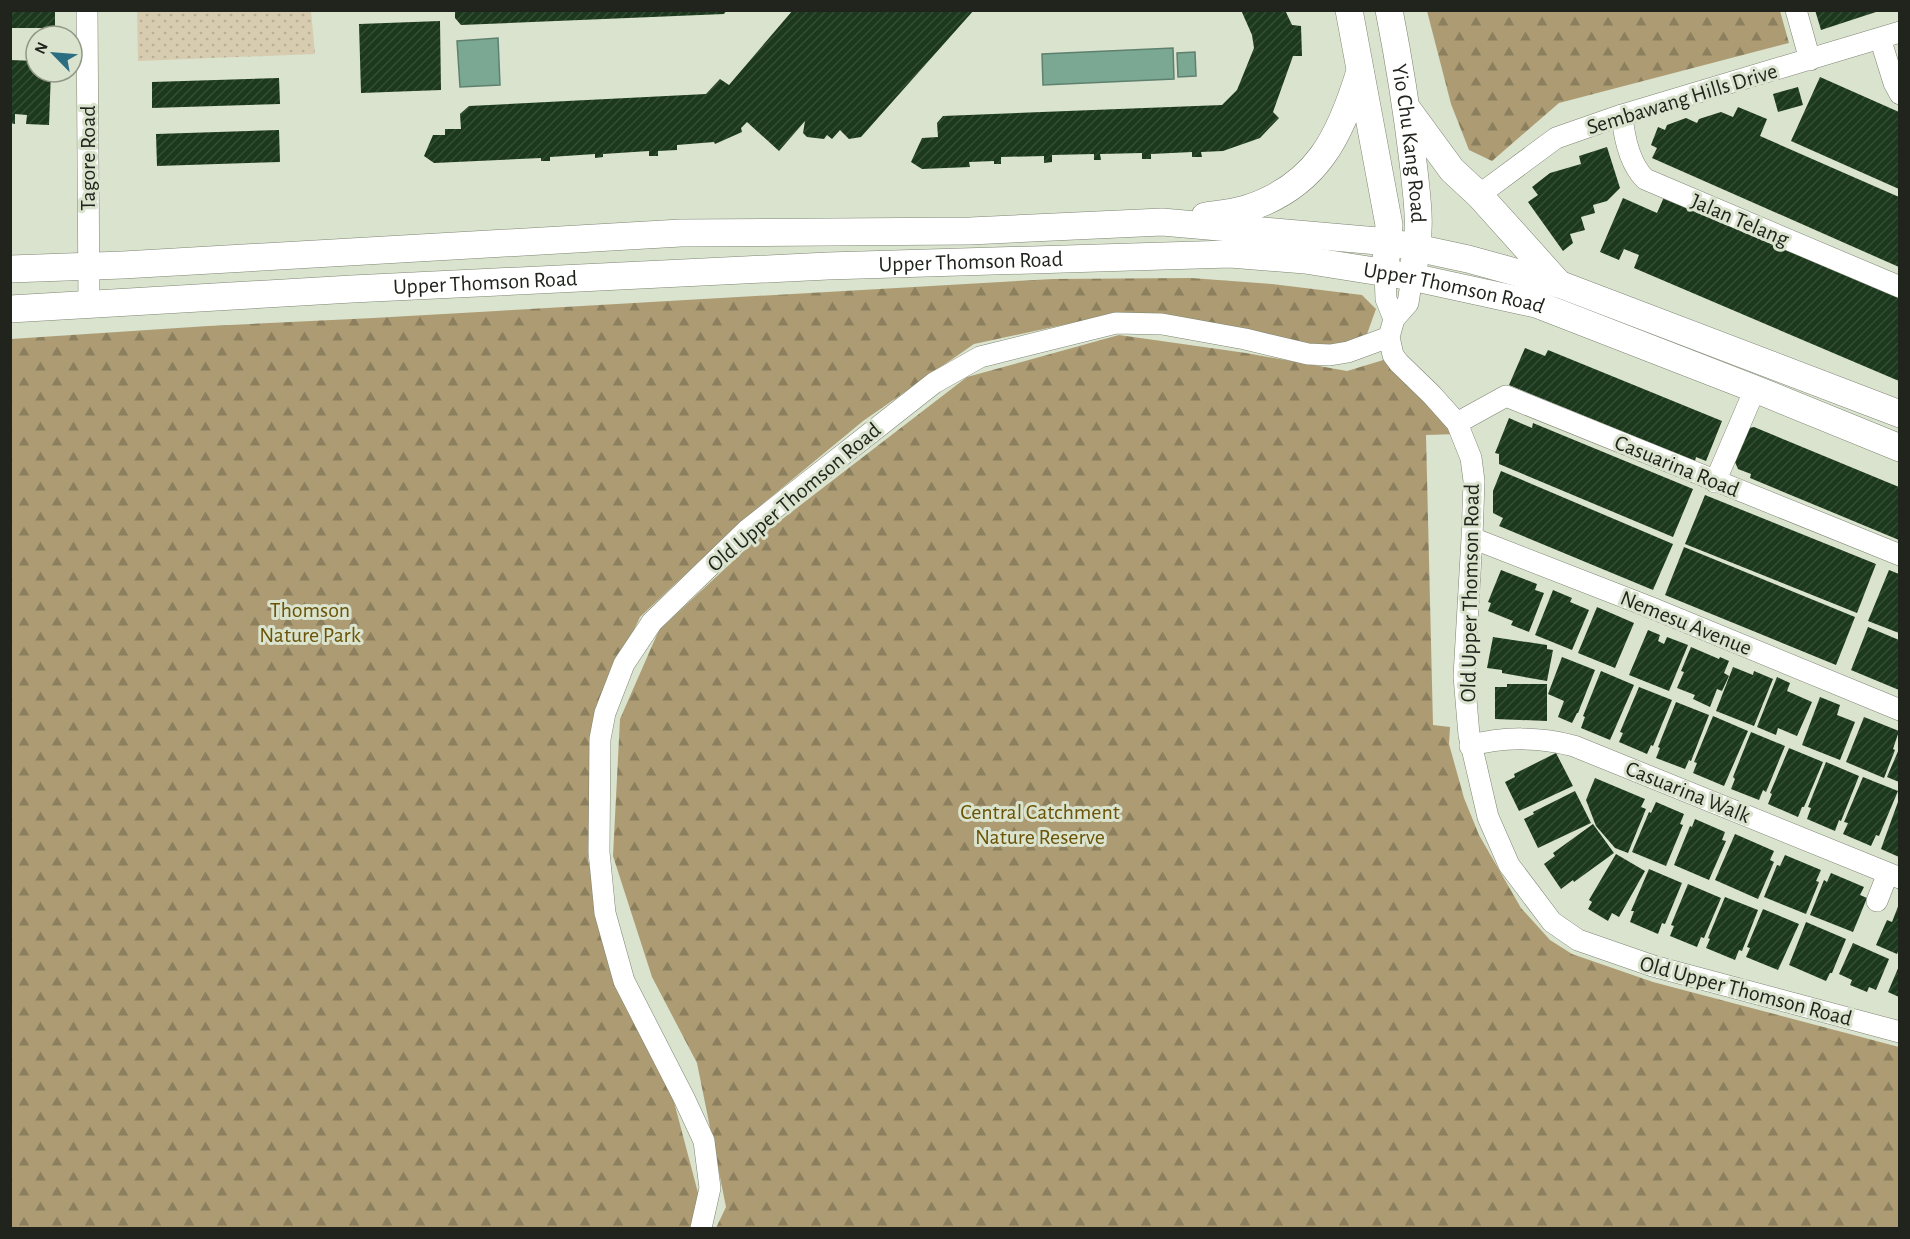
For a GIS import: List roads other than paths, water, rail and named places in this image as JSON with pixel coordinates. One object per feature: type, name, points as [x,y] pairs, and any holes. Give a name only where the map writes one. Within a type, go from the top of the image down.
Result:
[{"type":"main road","name":"Yio Chu Kang Road","points":[[1349,10],[1389,225],[1385,272]]},
{"type":"main road","name":"Yio Chu Kang Road","points":[[1389,10],[1407,109],[1420,232],[1412,277]]},
{"type":"main road","points":[[1162,222],[1244,210],[1274,198],[1294,185],[1311,170],[1336,137],[1349,107],[1360,71]]},
{"type":"main road","points":[[1407,109],[1452,170],[1479,195],[1559,284]]},
{"type":"main road","name":"Upper Thomson Road","points":[[10,270],[681,233],[970,231],[1162,222],[1389,242],[1559,284],[1899,414]]},
{"type":"main road","name":"Upper Thomson Road","points":[[10,309],[710,271],[1230,254],[1305,260],[1385,272],[1536,304],[1899,448]]},
{"type":"street","name":"Tagore Road","points":[[87,10],[89,305]]},
{"type":"street","points":[[1796,10],[1810,60]]},
{"type":"street","points":[[1889,35],[1894,83],[1899,94]]},
{"type":"street","name":"Sembawang Hills Drive","points":[[1479,195],[1556,138],[1622,115],[1889,35]]},
{"type":"street","name":"Jalan Telang","points":[[1622,115],[1623,128],[1636,170],[1645,179],[1899,287]]},
{"type":"street","name":"Old Upper Thomson Road","points":[[1385,272],[1393,355],[1457,423],[1471,458],[1474,481],[1464,676],[1470,746],[1488,817],[1509,865],[1552,922],[1578,940],[1653,966],[1899,1032]]},
{"type":"street","points":[[1391,328],[1408,303],[1412,277]]},
{"type":"street","name":"Old Upper Thomson Road","points":[[701,1228],[710,1188],[704,1141],[624,981],[605,913],[599,852],[600,739],[605,712],[624,664],[652,622],[747,530],[934,383],[980,357],[1116,323],[1162,324],[1245,339],[1308,354],[1330,355],[1348,352],[1391,328]]},
{"type":"street","points":[[1715,482],[1755,389]]},
{"type":"street","name":"Casuarina Road","points":[[1457,423],[1506,396],[1899,555]]},
{"type":"street","name":"Nemesu Avenue","points":[[1472,538],[1641,604],[1899,710]]},
{"type":"street","name":"Casuarina Walk","points":[[1470,746],[1485,741],[1554,740],[1564,743],[1893,876]]},
{"type":"street","points":[[1877,901],[1893,876]]},
{"type":"park label","name":"Thomson Nature Park","points":[[310,622]]},
{"type":"park label","name":"Central Catchment Nature Reserve","points":[[1040,824]]}]
